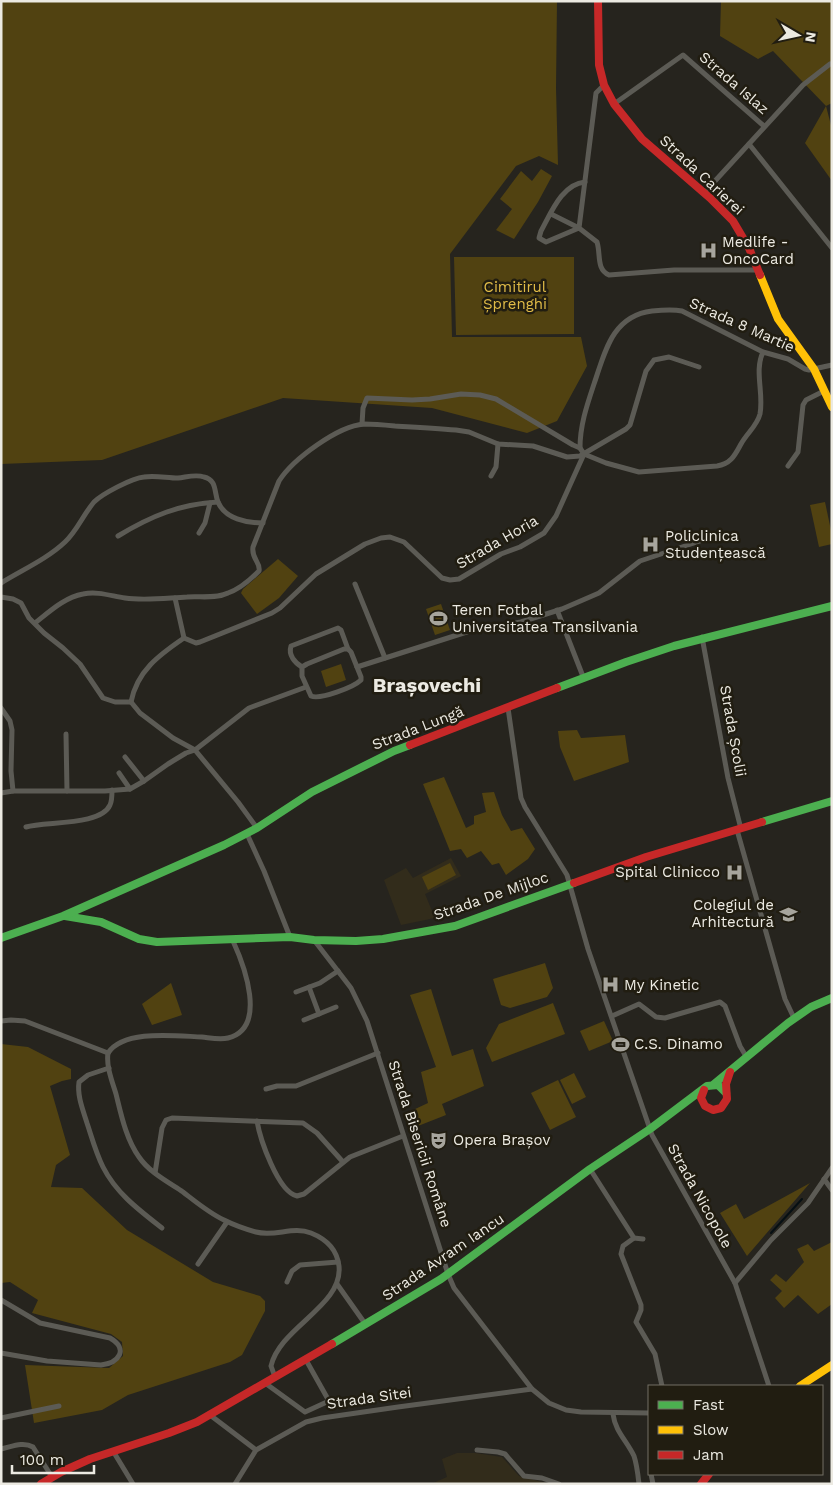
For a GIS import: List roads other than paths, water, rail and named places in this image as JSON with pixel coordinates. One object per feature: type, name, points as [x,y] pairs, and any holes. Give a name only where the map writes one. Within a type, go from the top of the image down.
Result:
[{"type":"main road","name":"Strada Carierei","points":[[598,1],[598,55],[604,85],[614,104],[642,138],[726,213],[736,225],[747,243],[778,319],[814,369],[832,407]]},
{"type":"main road","name":"Strada Lungă","points":[[1,938],[63,916],[247,834],[312,792],[394,751],[626,662],[702,637],[832,606]]},
{"type":"main road","name":"Strada De Mijloc","points":[[91,919],[113,926],[147,941],[233,941],[290,937],[337,941],[383,939],[455,926],[654,854],[832,801]]},
{"type":"main road","points":[[91,919],[94,902]]},
{"type":"main road","name":"Strada Lungă","points":[[63,916],[91,919]]},
{"type":"main road","points":[[703,1104],[701,1098],[707,1086],[714,1084],[730,1072],[794,1018],[832,998]]},
{"type":"main road","points":[[682,1105],[695,1101],[711,1110],[721,1108],[726,1102],[726,1081],[730,1072]]},
{"type":"main road","points":[[714,1084],[722,1087],[726,1093]]},
{"type":"main road","name":"Strada Avram Iancu","points":[[41,1484],[90,1459],[189,1426],[366,1325],[448,1274],[590,1169],[704,1090]]},
{"type":"main road","points":[[801,1385],[832,1365]]},
{"type":"street","name":"Strada Islaz","points":[[614,104],[683,55],[764,126]]},
{"type":"street","name":"Strada Islaz","points":[[704,193],[803,85],[830,64]]},
{"type":"street","points":[[579,228],[596,94],[604,85]]},
{"type":"street","points":[[749,144],[832,248]]},
{"type":"street","points":[[579,228],[550,241],[543,242],[539,234],[567,189],[574,184],[585,182]]},
{"type":"street","points":[[551,214],[579,228],[598,242],[600,268],[610,275],[674,270],[757,270]]},
{"type":"street","name":"Strada 8 Martie","points":[[580,448],[585,412],[605,350],[616,330],[634,315],[648,311],[669,309],[682,311],[763,352],[788,359],[805,369],[814,369]]},
{"type":"street","points":[[362,424],[363,408],[367,398],[412,400],[460,394],[480,395],[496,399],[580,448],[584,454],[616,466],[639,472],[717,466],[732,460],[742,442],[754,428],[760,413],[761,379],[758,366],[763,352]]},
{"type":"street","points":[[35,623],[58,605],[82,594],[96,593],[126,598],[175,598],[226,594],[239,588],[258,572],[260,568],[254,559],[253,551],[280,481],[301,457],[330,438],[352,427],[362,424],[456,430],[469,432],[498,444],[534,446],[567,457],[577,456],[584,454],[630,425],[646,371],[649,364],[654,360],[669,358],[699,367]]},
{"type":"street","points":[[814,369],[832,364]]},
{"type":"street","points":[[788,466],[798,452],[802,404],[824,391]]},
{"type":"street","points":[[491,476],[496,467],[498,444]]},
{"type":"street","name":"Strada Horia","points":[[184,638],[196,643],[200,642],[272,613],[280,608],[316,574],[365,544],[381,538],[399,539],[442,578],[458,579],[501,554],[520,547],[544,533],[556,516],[584,454]]},
{"type":"street","points":[[1,584],[66,541],[75,532],[94,503],[106,492],[145,476],[177,478],[203,476],[213,483],[218,502],[225,512],[241,520],[263,523]]},
{"type":"street","points":[[118,536],[142,521],[160,514],[184,506],[218,502]]},
{"type":"street","points":[[199,533],[205,523],[210,503]]},
{"type":"street","points":[[358,667],[473,630],[521,622],[557,610],[599,593],[640,561],[706,539]]},
{"type":"street","points":[[355,584],[385,658]]},
{"type":"street","points":[[1,597],[13,599],[21,603],[35,623],[80,664],[103,698],[115,702],[131,702]]},
{"type":"street","points":[[131,702],[138,682],[147,668],[166,650],[184,638],[175,598]]},
{"type":"street","points":[[557,610],[584,679]]},
{"type":"street","points":[[338,628],[341,630],[348,649],[358,667],[361,680],[356,684],[314,698],[306,687],[302,676],[302,667],[294,661],[290,651],[291,646],[338,628]]},
{"type":"street","name":"Strada Școlii","points":[[702,637],[739,829],[785,999],[794,1018]]},
{"type":"street","points":[[302,667],[348,649]]},
{"type":"street","points":[[1,793],[13,791],[130,789],[186,753],[195,750],[249,708],[306,687]]},
{"type":"street","points":[[131,702],[140,713],[180,743],[195,750],[257,828]]},
{"type":"street","points":[[1,708],[10,721],[12,730],[11,771],[13,791]]},
{"type":"street","name":"Strada Nicopole","points":[[508,708],[521,798],[530,816],[561,863],[570,883],[588,949],[650,1128],[735,1283],[769,1385]]},
{"type":"street","points":[[66,734],[67,791]]},
{"type":"street","points":[[125,757],[144,781]]},
{"type":"street","points":[[119,773],[130,789]]},
{"type":"street","points":[[26,827],[75,821],[95,816],[108,810],[111,805],[112,790]]},
{"type":"street","points":[[247,834],[290,937]]},
{"type":"street","name":"Strada Bisericii Române","points":[[314,940],[357,998],[378,1054],[403,1136],[454,1288],[532,1389],[549,1403],[566,1410],[581,1412],[613,1414],[648,1413]]},
{"type":"street","points":[[108,1053],[118,1044],[141,1037],[170,1036],[221,1039],[230,1038],[240,1033],[248,1021],[250,1004],[244,969],[233,941]]},
{"type":"street","points":[[296,992],[320,983],[338,971]]},
{"type":"street","points":[[309,987],[319,1014]]},
{"type":"street","points":[[612,1016],[639,1004],[656,1017],[665,1018],[720,1002],[725,1006],[740,1046],[747,1058]]},
{"type":"street","points":[[304,1020],[336,1007]]},
{"type":"street","points":[[1,1021],[25,1021],[108,1053]]},
{"type":"street","points":[[108,1053],[109,1068],[122,1118],[133,1147],[138,1157],[155,1173],[227,1222],[267,1234],[297,1230],[312,1233],[332,1247],[338,1262],[337,1284],[316,1311],[290,1333],[278,1350],[272,1366],[275,1377]]},
{"type":"street","name":"Strada Bisericii Române","points":[[266,1089],[277,1086],[296,1086],[378,1054]]},
{"type":"street","points":[[109,1068],[88,1074],[79,1082],[81,1106],[104,1169],[124,1197],[162,1228]]},
{"type":"street","points":[[155,1173],[162,1128],[169,1118],[294,1122],[310,1126],[324,1139],[343,1162]]},
{"type":"street","points":[[257,1121],[263,1147],[269,1160],[281,1181],[293,1195],[297,1196],[304,1194],[357,1153],[403,1136]]},
{"type":"street","points":[[735,1283],[771,1240],[802,1210],[832,1168]]},
{"type":"street","points":[[590,1169],[634,1238]]},
{"type":"street","points":[[824,1179],[832,1190]]},
{"type":"street","points":[[198,1264],[227,1222]]},
{"type":"street","points":[[643,1239],[634,1238],[623,1246],[621,1254],[641,1305],[641,1310],[636,1318],[637,1325],[655,1354],[662,1385]]},
{"type":"street","points":[[287,1282],[292,1271],[300,1266],[338,1262]]},
{"type":"street","points":[[337,1284],[366,1325]]},
{"type":"street","points":[[1,1300],[40,1322],[110,1338],[118,1345],[120,1355],[110,1364],[101,1365],[62,1363],[1,1353]]},
{"type":"street","points":[[265,1383],[305,1412],[329,1401],[306,1360]]},
{"type":"street","name":"Strada Sitei","points":[[236,1484],[256,1450],[298,1426],[322,1418],[520,1389],[532,1389]]},
{"type":"street","points":[[1,1418],[59,1406]]},
{"type":"street","points":[[613,1414],[614,1422],[620,1435],[633,1455],[639,1484]]},
{"type":"street","points":[[210,1415],[256,1450]]},
{"type":"street","points":[[1,1450],[21,1444],[29,1444],[52,1477]]},
{"type":"street","points":[[477,1450],[505,1454],[524,1476],[542,1478],[559,1484]]},
{"type":"street","points":[[112,1451],[132,1484]]},
{"type":"waterway","points":[[771,1233],[802,1199]]},
{"type":"place","name":"Medlife - OncoCard","points":[[708,251]]},
{"type":"place","name":"Policlinica Studențească","points":[[651,545]]},
{"type":"place","name":"Teren Fotbal Universitatea Transilvania","points":[[438,619]]},
{"type":"place","name":"Spital Clinicco","points":[[734,872]]},
{"type":"place","name":"Colegiul de Arhitectură","points":[[788,914]]},
{"type":"place","name":"My Kinetic","points":[[610,985]]},
{"type":"place","name":"C.S. Dinamo","points":[[620,1044]]},
{"type":"place","name":"Opera Brașov","points":[[439,1140]]},
{"type":"district","name":"Brașovechi","points":[[427,685]]},
{"type":"park label","name":"Cimitirul Șprenghi","points":[[515,296]]}]
